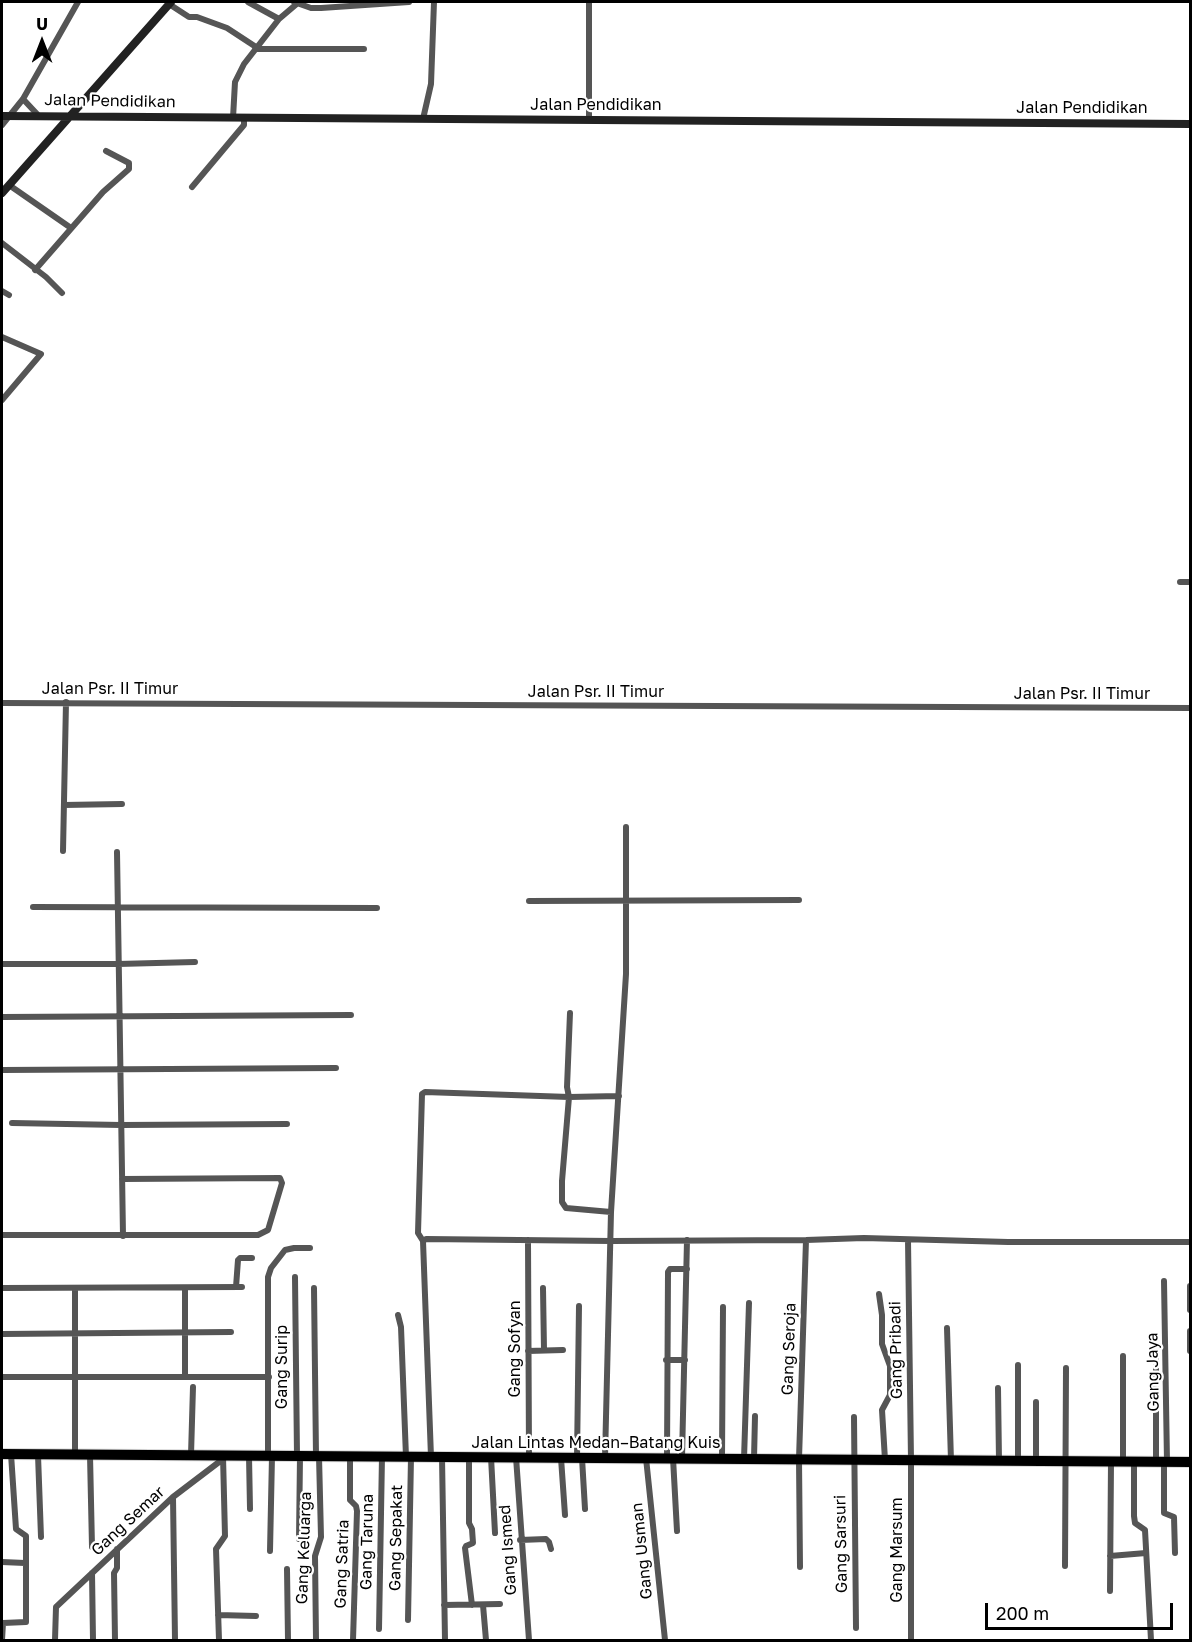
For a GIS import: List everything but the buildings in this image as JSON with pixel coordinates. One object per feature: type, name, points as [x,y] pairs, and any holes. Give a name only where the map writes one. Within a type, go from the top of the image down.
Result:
[{"type":"highway","name":"Jalan Lintas Medan–Batang Kuis","points":[[6,1454],[1191,1462]]},
{"type":"main road","points":[[2,193],[170,3]]},
{"type":"main road","name":"Jalan Pendidikan","points":[[6,115],[1191,124]]},
{"type":"street","points":[[2,125],[6,115],[23,99],[78,2]]},
{"type":"street","points":[[248,2],[279,20]]},
{"type":"street","points":[[234,117],[235,82],[243,64],[296,2],[321,8],[410,2]]},
{"type":"street","points":[[423,118],[431,84],[434,2]]},
{"type":"street","points":[[589,2],[589,120]]},
{"type":"street","points":[[170,3],[189,17],[226,28],[255,48],[364,49]]},
{"type":"street","points":[[23,99],[37,114]]},
{"type":"street","points":[[192,187],[244,124],[244,117]]},
{"type":"street","points":[[35,270],[103,192],[129,169],[129,163],[106,151]]},
{"type":"street","points":[[9,185],[71,228]]},
{"type":"street","points":[[2,243],[62,292]]},
{"type":"street","points":[[2,291],[9,296]]},
{"type":"street","points":[[2,337],[41,354],[2,400]]},
{"type":"street","points":[[2,388],[9,392]]},
{"type":"street","points":[[1180,582],[1191,582]]},
{"type":"street","points":[[63,851],[66,702]]},
{"type":"street","name":"Jalan Psr. II Timur","points":[[2,703],[1191,708]]},
{"type":"street","points":[[64,805],[122,804]]},
{"type":"street","points":[[605,1458],[611,1212],[626,974],[626,827]]},
{"type":"street","points":[[117,852],[123,1236]]},
{"type":"street","points":[[529,901],[799,900]]},
{"type":"street","points":[[33,907],[377,908]]},
{"type":"street","points":[[2,964],[195,962]]},
{"type":"street","points":[[570,1013],[567,1087],[569,1097],[562,1204],[569,1209],[611,1212]]},
{"type":"street","points":[[2,1017],[351,1015]]},
{"type":"street","points":[[2,1070],[336,1068]]},
{"type":"street","points":[[445,1641],[423,1241],[418,1233],[422,1094],[619,1096]]},
{"type":"street","points":[[12,1123],[287,1124]]},
{"type":"street","points":[[2,1235],[261,1235],[267,1230],[282,1183],[279,1178],[122,1179]]},
{"type":"street","points":[[423,1241],[426,1239],[611,1241],[864,1238],[1191,1242]]},
{"type":"street","name":"Gang Sofyan","points":[[528,1240],[529,1457]]},
{"type":"street","points":[[674,1458],[685,1360],[687,1240]]},
{"type":"street","name":"Gang Seroja","points":[[800,1567],[799,1459],[806,1240]]},
{"type":"street","name":"Gang Pribadi","points":[[908,1240],[911,1460]]},
{"type":"street","points":[[270,1551],[267,1308],[269,1272],[285,1250],[310,1248]]},
{"type":"street","points":[[2,1288],[239,1287],[238,1260],[252,1258]]},
{"type":"street","points":[[677,1531],[666,1360],[668,1272],[670,1269],[687,1269]]},
{"type":"street","name":"Gang Surip","points":[[295,1277],[298,1539]]},
{"type":"street","name":"Gang Jaya","points":[[1162,1462],[1164,1281]]},
{"type":"street","points":[[1190,1286],[1191,1310]]},
{"type":"street","points":[[75,1288],[77,1333],[75,1455]]},
{"type":"street","points":[[185,1377],[186,1288]]},
{"type":"street","name":"Gang Keluarga","points":[[314,1288],[321,1537],[315,1556],[316,1641]]},
{"type":"street","points":[[543,1288],[544,1350]]},
{"type":"street","points":[[879,1294],[882,1344],[890,1366],[890,1395],[882,1409],[885,1460]]},
{"type":"street","points":[[749,1303],[749,1459]]},
{"type":"street","points":[[579,1306],[580,1458],[585,1509]]},
{"type":"street","points":[[722,1458],[723,1307]]},
{"type":"street","name":"Gang Sepakat","points":[[398,1315],[409,1457],[408,1620]]},
{"type":"street","points":[[947,1328],[951,1461]]},
{"type":"street","points":[[1191,1331],[1191,1352]]},
{"type":"street","points":[[2,1334],[231,1332]]},
{"type":"street","points":[[528,1351],[562,1350]]},
{"type":"street","points":[[1124,1356],[1134,1520],[1145,1530],[1151,1641]]},
{"type":"street","points":[[1156,1359],[1164,1513],[1174,1517],[1175,1553]]},
{"type":"street","points":[[666,1360],[685,1360]]},
{"type":"street","points":[[1018,1365],[1018,1461]]},
{"type":"street","points":[[1065,1368],[1065,1566]]},
{"type":"street","points":[[2,1377],[269,1377]]},
{"type":"street","points":[[193,1387],[193,1455]]},
{"type":"street","points":[[998,1388],[999,1461]]},
{"type":"street","points":[[1036,1402],[1036,1461]]},
{"type":"street","points":[[749,1459],[755,1416]]},
{"type":"street","name":"Gang Sarsuri","points":[[854,1417],[856,1628]]},
{"type":"street","points":[[2,1641],[3,1623],[26,1622],[25,1534],[16,1529],[6,1454]]},
{"type":"street","points":[[38,1455],[41,1538]]},
{"type":"street","points":[[90,1455],[92,1547]]},
{"type":"street","points":[[249,1456],[250,1509]]},
{"type":"street","name":"Gang Satria","points":[[350,1456],[350,1500],[356,1506],[357,1511],[353,1641]]},
{"type":"street","name":"Gang Taruna","points":[[379,1629],[382,1456]]},
{"type":"street","points":[[219,1641],[216,1549],[225,1536],[222,1457]]},
{"type":"street","name":"Gang Semar","points":[[55,1641],[55,1609],[173,1497],[222,1457]]},
{"type":"street","points":[[469,1457],[469,1523],[472,1528],[473,1544],[465,1548],[472,1605]]},
{"type":"street","points":[[491,1457],[495,1533]]},
{"type":"street","name":"Gang Ismed","points":[[516,1457],[520,1540],[529,1641]]},
{"type":"street","points":[[561,1458],[565,1515]]},
{"type":"street","name":"Gang Usman","points":[[646,1458],[665,1641]]},
{"type":"street","name":"Gang Marsum","points":[[911,1460],[911,1641]]},
{"type":"street","points":[[1110,1591],[1111,1462]]},
{"type":"street","points":[[173,1497],[175,1641]]},
{"type":"street","points":[[520,1540],[546,1539],[551,1549]]},
{"type":"street","points":[[115,1641],[114,1573],[117,1568],[117,1549]]},
{"type":"street","points":[[1110,1556],[1146,1552]]},
{"type":"street","points":[[2,1562],[25,1563]]},
{"type":"street","points":[[287,1569],[288,1641]]},
{"type":"street","points":[[92,1573],[93,1641]]},
{"type":"street","points":[[444,1605],[500,1604]]},
{"type":"street","points":[[483,1605],[486,1641]]},
{"type":"street","points":[[218,1615],[256,1616]]}]
